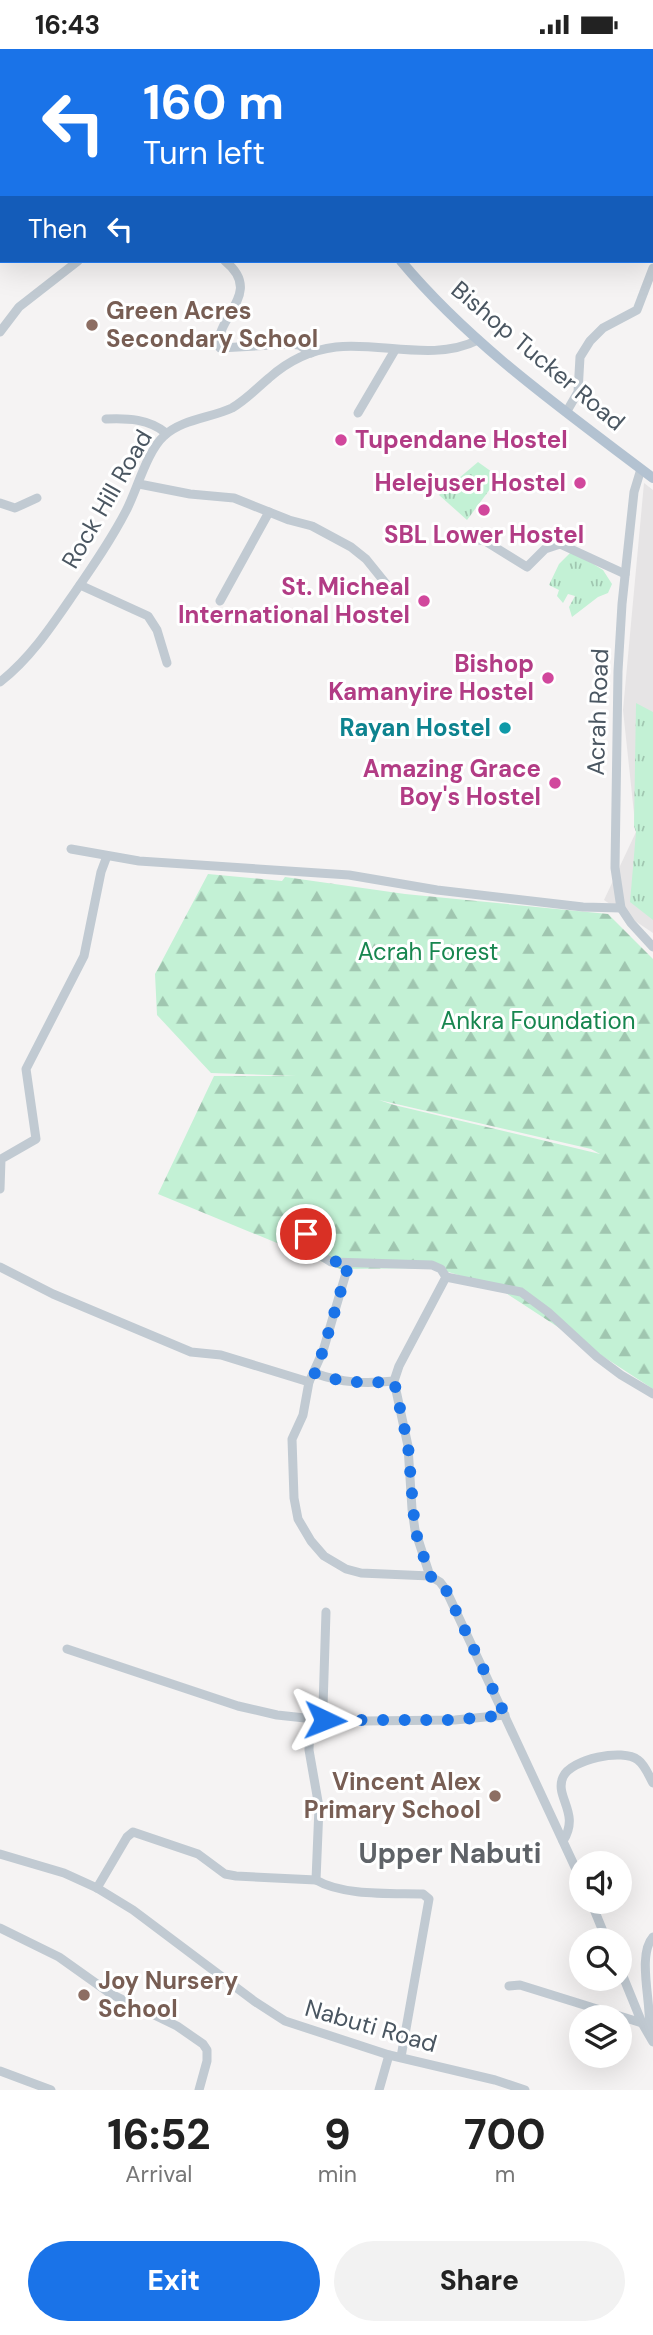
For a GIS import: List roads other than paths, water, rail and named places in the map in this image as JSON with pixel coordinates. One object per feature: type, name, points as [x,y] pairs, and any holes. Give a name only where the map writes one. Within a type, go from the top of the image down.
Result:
[{"type":"main road","name":"Bishop Tucker Road","points":[[403,263],[446,311],[478,340],[653,478]]},
{"type":"street","points":[[0,332],[19,307],[75,263]]},
{"type":"street","points":[[227,263],[237,272],[239,293],[218,338],[220,348],[291,344],[299,345],[311,353]]},
{"type":"street","points":[[567,411],[578,392],[580,357],[584,349],[603,328],[637,310],[653,268]]},
{"type":"street","name":"Rock Hill Road","points":[[0,682],[41,640],[108,542],[157,443],[166,433],[233,407],[287,364],[311,353],[351,346],[395,350],[454,347],[478,340]]},
{"type":"street","points":[[358,413],[395,350]]},
{"type":"street","points":[[106,419],[144,421],[156,425],[166,433]]},
{"type":"street","name":"Acrah Road","points":[[641,469],[635,492],[625,574],[618,660],[615,867],[621,908],[653,947]]},
{"type":"street","points":[[139,484],[190,494],[234,498],[333,536],[366,559],[387,585]]},
{"type":"street","points":[[0,503],[6,507],[21,507],[37,498]]},
{"type":"street","points":[[220,601],[269,512]]},
{"type":"street","points":[[470,538],[485,541],[525,567],[529,567],[549,547],[560,544],[625,574]]},
{"type":"street","points":[[79,585],[148,616],[158,630],[167,663]]},
{"type":"street","points":[[71,849],[107,856],[215,867],[349,875],[437,890],[583,907],[621,908]]},
{"type":"street","points":[[0,1189],[1,1159],[36,1139],[26,1069],[84,956],[101,872],[107,856]]},
{"type":"street","points":[[307,1225],[307,1243],[331,1262],[432,1265],[441,1269],[446,1277],[521,1292],[548,1312],[597,1357],[653,1394]]},
{"type":"street","points":[[349,1263],[323,1351],[312,1377],[303,1415],[292,1439],[294,1498],[302,1528],[324,1556],[352,1571],[430,1576],[440,1582],[569,1854]]},
{"type":"street","points":[[0,1267],[53,1294],[191,1352],[221,1355],[346,1383],[394,1381]]},
{"type":"street","points":[[430,1576],[415,1530],[408,1445],[394,1381],[399,1366],[446,1277]]},
{"type":"street","points":[[325,1720],[323,1707],[326,1612]]},
{"type":"street","points":[[67,1649],[254,1710],[277,1715],[325,1720],[455,1720],[505,1715]]},
{"type":"street","points":[[310,1718],[309,1749],[319,1807],[316,1880]]},
{"type":"street","points":[[563,1841],[569,1832],[571,1821],[562,1785],[562,1778],[568,1770],[590,1760],[617,1753],[629,1755],[639,1761],[653,1783]]},
{"type":"street","points":[[97,1888],[127,1837],[133,1832],[198,1854],[225,1874],[316,1880],[329,1887],[371,1892],[423,1894],[429,1899],[401,2057]]},
{"type":"street","name":"Nabuti Road","points":[[0,1854],[64,1874],[97,1888],[133,1910],[254,2001],[285,2021],[389,2055],[495,2080],[525,2090]]},
{"type":"street","points":[[0,1928],[56,1956],[111,1994],[177,2026],[203,2044],[207,2050],[207,2061],[199,2090]]},
{"type":"street","points":[[651,2037],[645,1952],[653,1937]]},
{"type":"street","points":[[509,1986],[520,1985],[642,2023]]},
{"type":"street","points":[[629,1991],[651,2037]]},
{"type":"street","points":[[379,2090],[389,2055]]},
{"type":"street","points":[[0,2071],[51,2090]]},
{"type":"place","name":"Green Acres Secondary School","points":[[92,325]]},
{"type":"place","name":"Tupendane Hostel","points":[[341,440]]},
{"type":"place","name":"Helejuser Hostel","points":[[580,483]]},
{"type":"place","name":"SBL Lower Hostel","points":[[484,510]]},
{"type":"place","name":"St. Micheal International Hostel","points":[[424,601]]},
{"type":"place","name":"Bishop Kamanyire Hostel","points":[[548,678]]},
{"type":"place","name":"Rayan Hostel","points":[[505,728]]},
{"type":"place","name":"Amazing Grace Boy's Hostel","points":[[555,783]]},
{"type":"place","name":"Vincent Alex Primary School","points":[[495,1796]]},
{"type":"place","name":"Joy Nursery School","points":[[84,1995]]},
{"type":"district","name":"Upper Nabuti","points":[[450,1853]]},
{"type":"park label","name":"Acrah Forest","points":[[428,952]]},
{"type":"park label","name":"Ankra Foundation","points":[[538,1021]]}]
